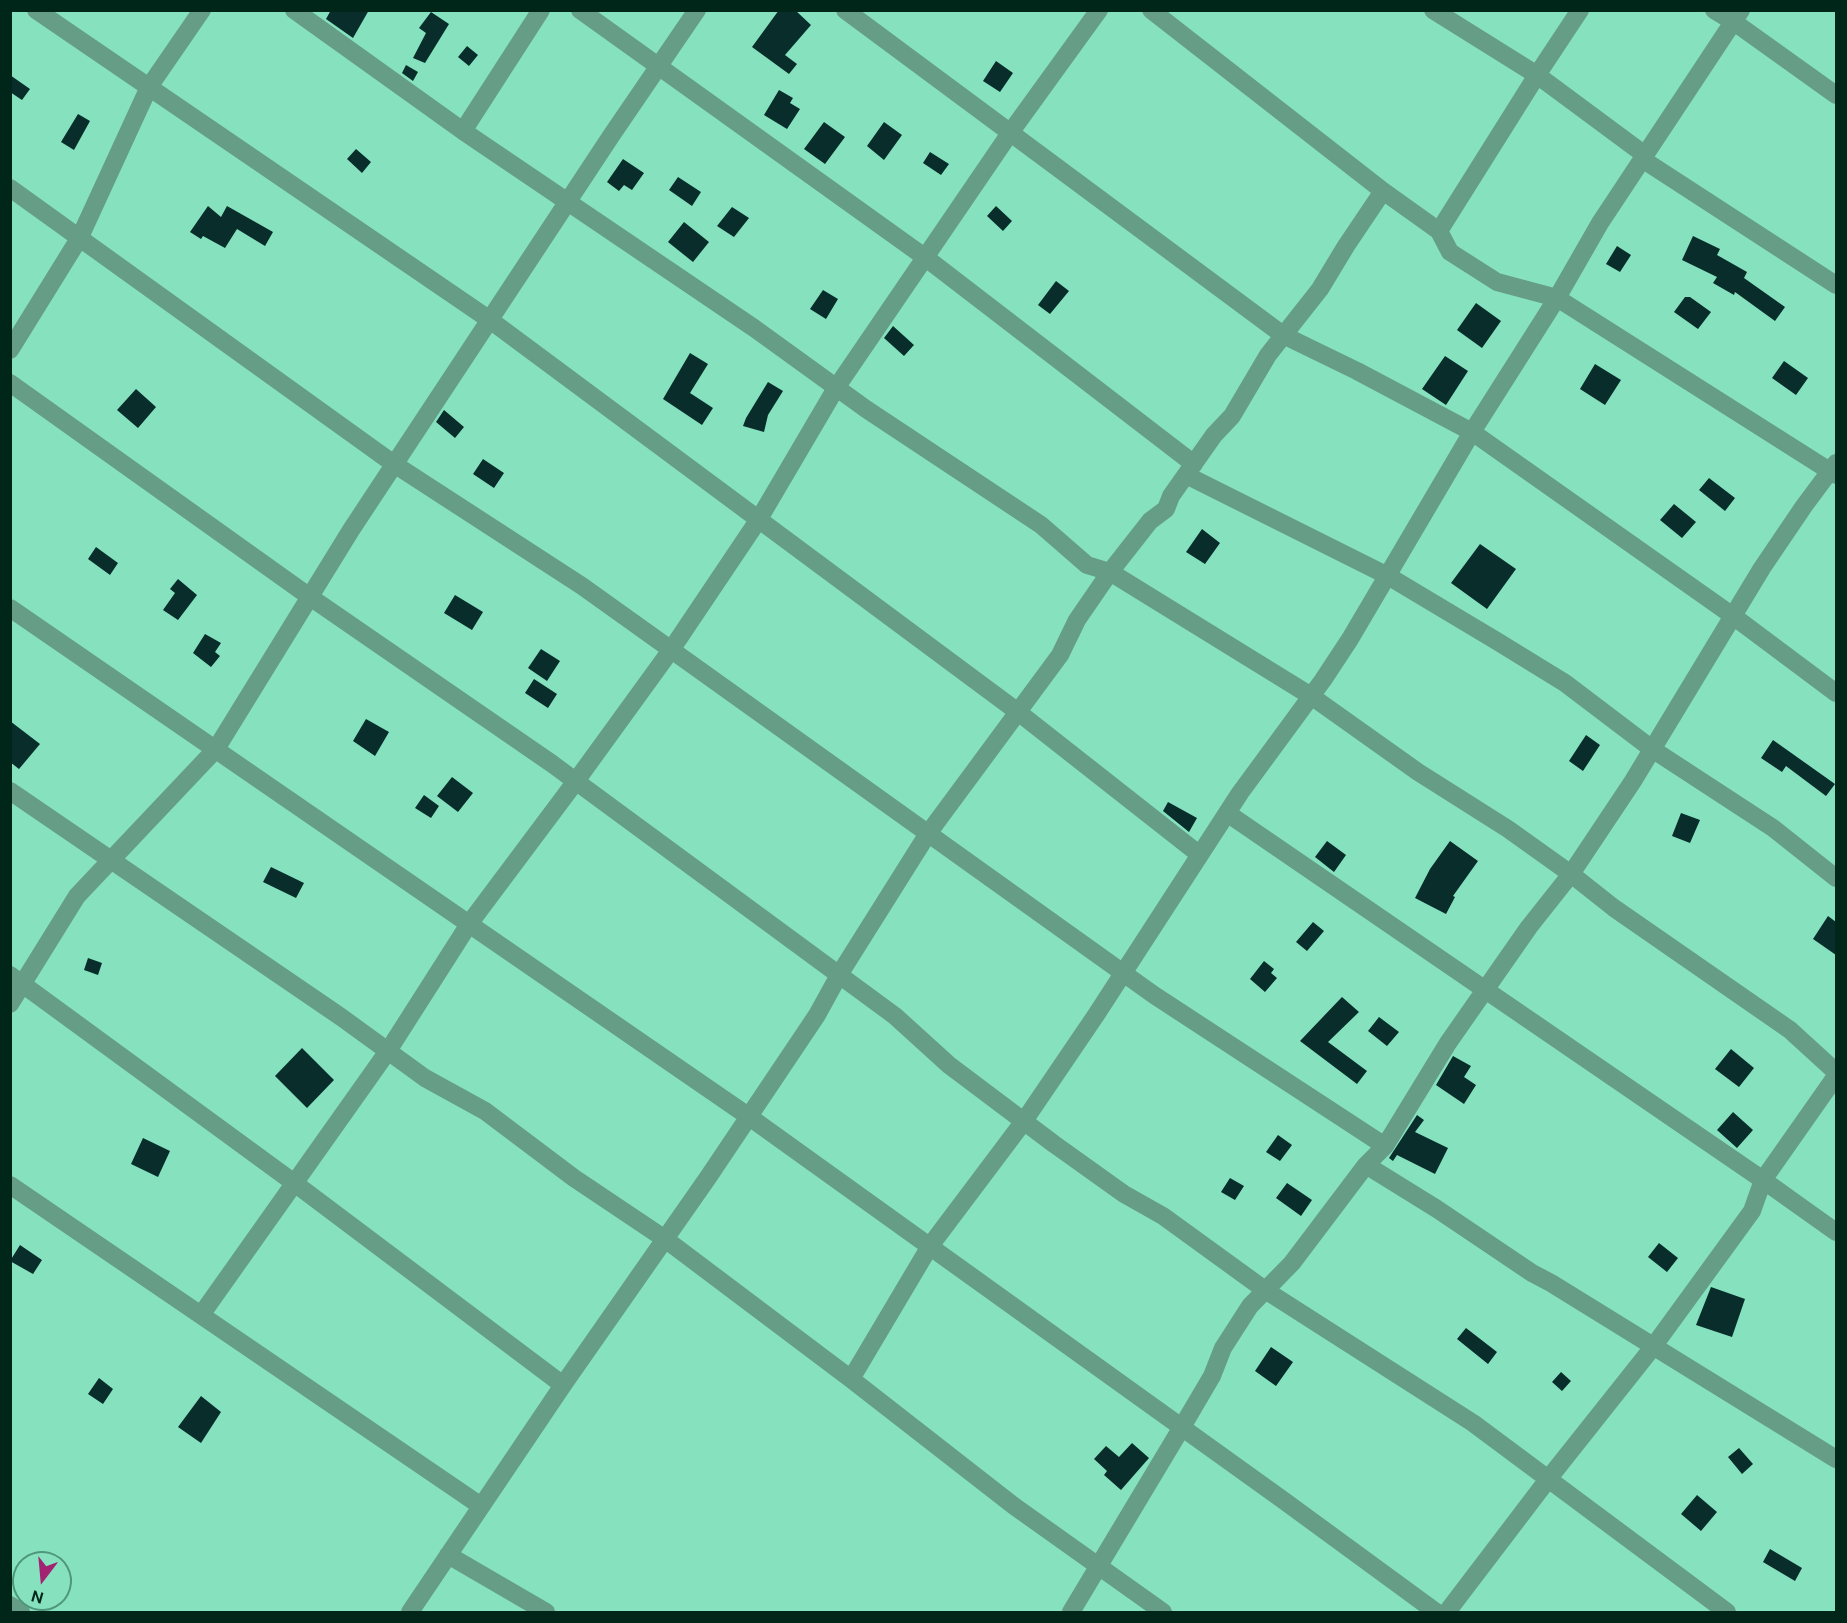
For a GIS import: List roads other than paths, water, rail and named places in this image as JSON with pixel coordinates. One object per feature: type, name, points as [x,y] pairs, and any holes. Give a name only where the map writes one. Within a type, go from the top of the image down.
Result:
[{"type":"street","points":[[36,10],[490,320],[1018,712],[1200,855]]},
{"type":"street","points":[[10,350],[80,237],[149,87],[202,10]]},
{"type":"street","points":[[294,10],[463,131],[754,328],[945,463],[1041,525],[1087,565],[1110,572],[1311,696],[1418,772],[1474,806],[1571,874],[1633,922],[1790,1029],[1836,1072]]},
{"type":"street","points":[[463,131],[541,10]]},
{"type":"street","points":[[580,10],[926,258],[1190,470],[1388,576],[1564,683],[1652,749],[1773,828],[1836,879]]},
{"type":"street","points":[[10,1004],[17,979],[78,897],[216,749],[394,464],[567,201],[698,10]]},
{"type":"street","points":[[845,10],[1283,335],[1472,432],[1732,616],[1836,693]]},
{"type":"street","points":[[201,1315],[293,1182],[388,1051],[469,924],[576,782],[670,650],[759,519],[836,388],[1010,132],[1099,10]]},
{"type":"street","points":[[1071,1612],[1212,1376],[1223,1348],[1250,1306],[1292,1263],[1366,1165],[1384,1146],[1448,1043],[1529,927],[1571,874],[1652,749],[1732,616],[1804,506],[1835,470],[1557,298],[1497,282],[1450,252],[1438,231],[1383,192],[1151,10]]},
{"type":"street","points":[[1433,10],[1537,75],[1643,157],[1836,285]]},
{"type":"street","points":[[1438,231],[1580,10]]},
{"type":"street","points":[[1714,10],[1737,16],[1836,95]]},
{"type":"street","points":[[851,1379],[930,1246],[1024,1121],[1227,813],[1350,639],[1472,432],[1557,298],[1600,223],[1737,16]]},
{"type":"street","points":[[10,188],[394,464],[582,586],[927,835],[1196,1024],[1384,1146]]},
{"type":"street","points":[[410,1612],[563,1384],[665,1239],[817,1015],[839,975],[927,835],[1060,655],[1077,620],[1110,572],[1150,521],[1166,509],[1171,496],[1214,435],[1232,416],[1268,356],[1320,289],[1383,192]]},
{"type":"street","points":[[10,383],[310,597],[465,702],[576,782],[895,1016],[950,1065],[1115,1188],[1163,1216],[1266,1290],[1473,1423],[1727,1612]]},
{"type":"street","points":[[10,608],[748,1116],[1436,1612]]},
{"type":"street","points":[[10,791],[341,1017],[425,1078],[485,1111],[574,1178],[665,1239],[851,1379],[1014,1506],[1162,1612]]},
{"type":"street","points":[[1227,813],[1836,1232]]},
{"type":"street","points":[[17,979],[563,1384]]},
{"type":"street","points":[[1447,1612],[1653,1347],[1752,1211],[1763,1180],[1836,1076]]},
{"type":"street","points":[[1366,1165],[1437,1209],[1532,1273],[1551,1282],[1836,1459]]},
{"type":"street","points":[[10,1185],[481,1506]]},
{"type":"street","points":[[448,1555],[546,1612]]},
{"type":"street","points":[[10,1605],[21,1612]]}]
